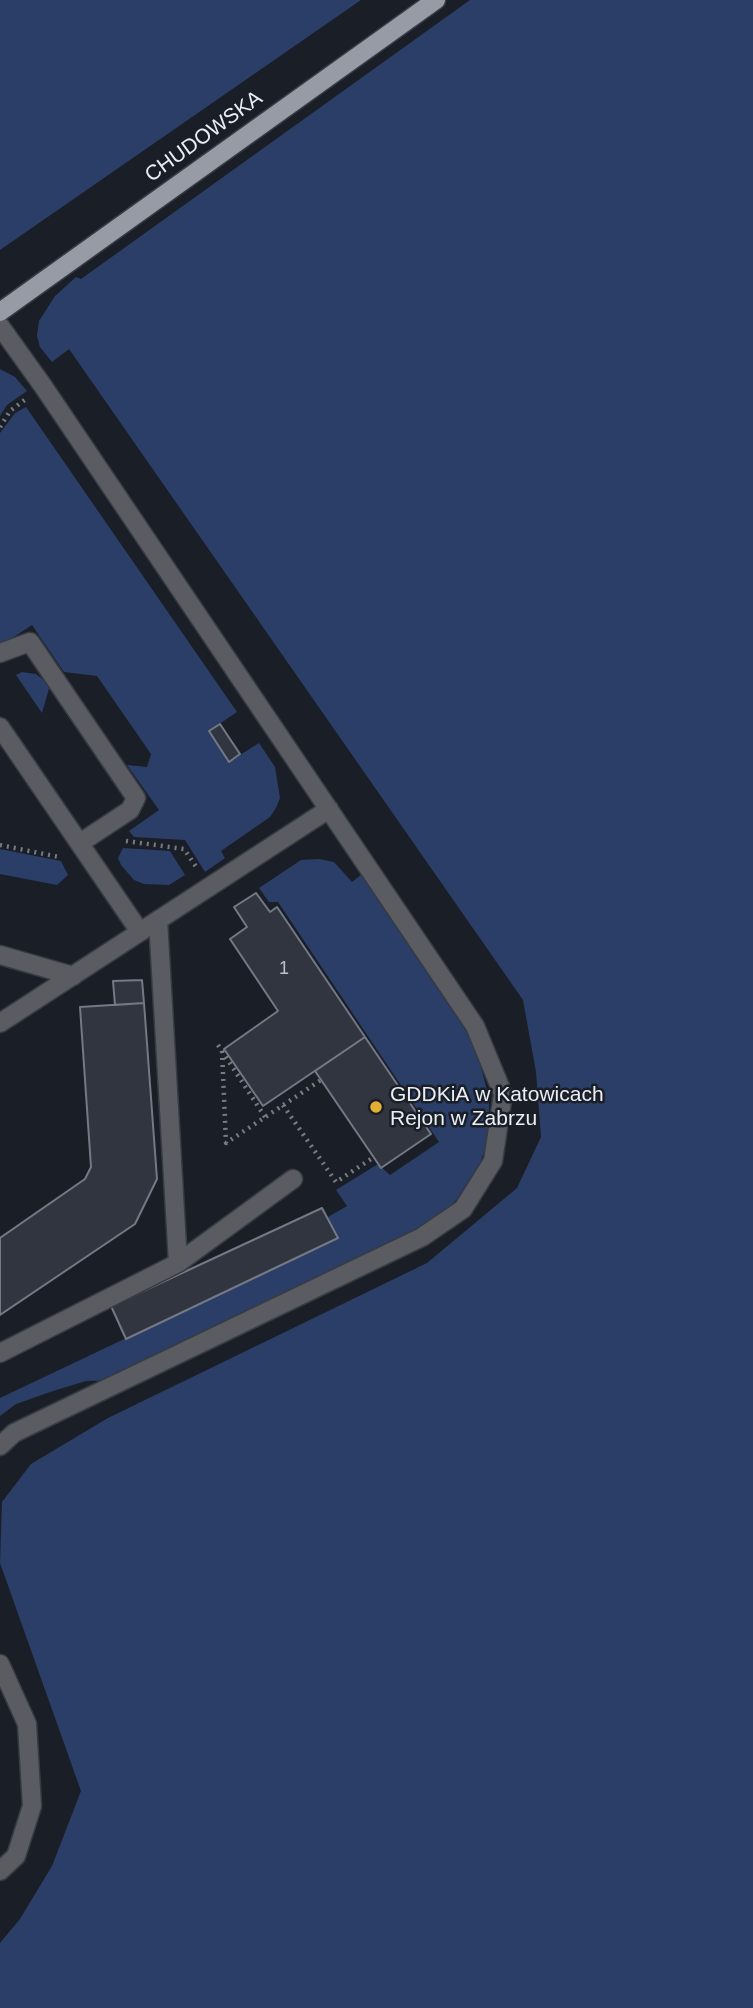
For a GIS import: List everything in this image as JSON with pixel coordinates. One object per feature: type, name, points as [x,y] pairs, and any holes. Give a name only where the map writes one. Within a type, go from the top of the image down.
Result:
[{"type":"main road","name":"CHUDOWSKA","points":[[0,312],[436,0]]},
{"type":"street","points":[[0,326],[475,1026],[503,1094],[493,1161],[463,1209],[422,1237],[14,1433],[0,1446]]},
{"type":"street","points":[[0,653],[30,642],[136,798],[130,810],[80,843]]},
{"type":"street","points":[[0,727],[140,932]]},
{"type":"street","points":[[0,1023],[328,809]]},
{"type":"street","points":[[158,920],[178,1263]]},
{"type":"street","points":[[0,955],[73,976]]},
{"type":"street","points":[[0,1353],[178,1263],[293,1179]]},
{"type":"street","points":[[0,1664],[27,1724],[32,1806],[16,1856],[0,1871]]},
{"type":"path","points":[[0,427],[10,411],[43,386]]},
{"type":"path","points":[[126,841],[184,849],[199,872]]},
{"type":"path","points":[[0,845],[60,857]]},
{"type":"path","points":[[218,1045],[265,1117]]},
{"type":"path","points":[[222,1051],[226,1143],[321,1080]]},
{"type":"path","points":[[283,1105],[336,1182],[374,1157]]},
{"type":"shaded area","points":[[0,0],[361,0],[0,250]]},
{"type":"shaded area","points":[[470,0],[753,0],[753,2008],[0,2008],[0,1943],[20,1919],[52,1866],[81,1791],[0,1563],[2,1502],[31,1464],[108,1418],[427,1263],[517,1188],[541,1137],[536,1072],[523,1000],[69,349],[52,362],[40,347],[37,336],[39,321],[55,296],[76,277],[81,279]]},
{"type":"shaded area","points":[[0,369],[15,377],[27,391],[7,405],[0,416]]},
{"type":"shaded area","points":[[26,407],[237,712],[209,731],[229,762],[259,743],[275,767],[280,798],[270,817],[221,851],[225,858],[205,872],[185,840],[134,837],[129,831],[159,810],[127,765],[147,767],[151,754],[97,676],[64,672],[32,625],[0,646],[0,433],[15,413]]},
{"type":"shaded area","points":[[22,672],[36,674],[50,685],[42,713],[16,675]]},
{"type":"shaded area","points":[[123,848],[170,851],[185,875],[169,885],[144,884],[134,880],[118,858]]},
{"type":"shaded area","points":[[0,849],[61,861],[68,875],[57,885],[0,874]]},
{"type":"shaded area","points":[[301,860],[334,862],[352,882],[361,875],[468,1034],[477,1052],[489,1098],[489,1138],[480,1163],[457,1199],[444,1212],[383,1249],[112,1380],[86,1381],[53,1391],[16,1404],[0,1416],[0,1398],[337,1238],[328,1217],[347,1206],[336,1190],[378,1164],[390,1175],[439,1142],[278,902],[269,902],[259,888]]},
{"type":"building","points":[[220,724],[240,754],[229,762],[209,731]]},
{"type":"building","points":[[256,893],[270,912],[277,907],[365,1037],[263,1106],[224,1049],[278,1011],[230,939],[247,927],[234,907]]},
{"type":"building","points":[[142,980],[144,1003],[115,1005],[113,981]]},
{"type":"building","points":[[144,1003],[157,1179],[135,1224],[0,1315],[0,1238],[85,1179],[91,1167],[80,1007]]},
{"type":"building","name":"GDDKiA w Katowicach Rejon w Zabrzu","points":[[365,1037],[431,1134],[381,1168],[315,1071]]},
{"type":"building","points":[[322,1208],[338,1238],[126,1339],[111,1306]]},
{"type":"place","name":"GDDKiA w Katowicach Rejon w Zabrzu","points":[[376,1107]]}]
